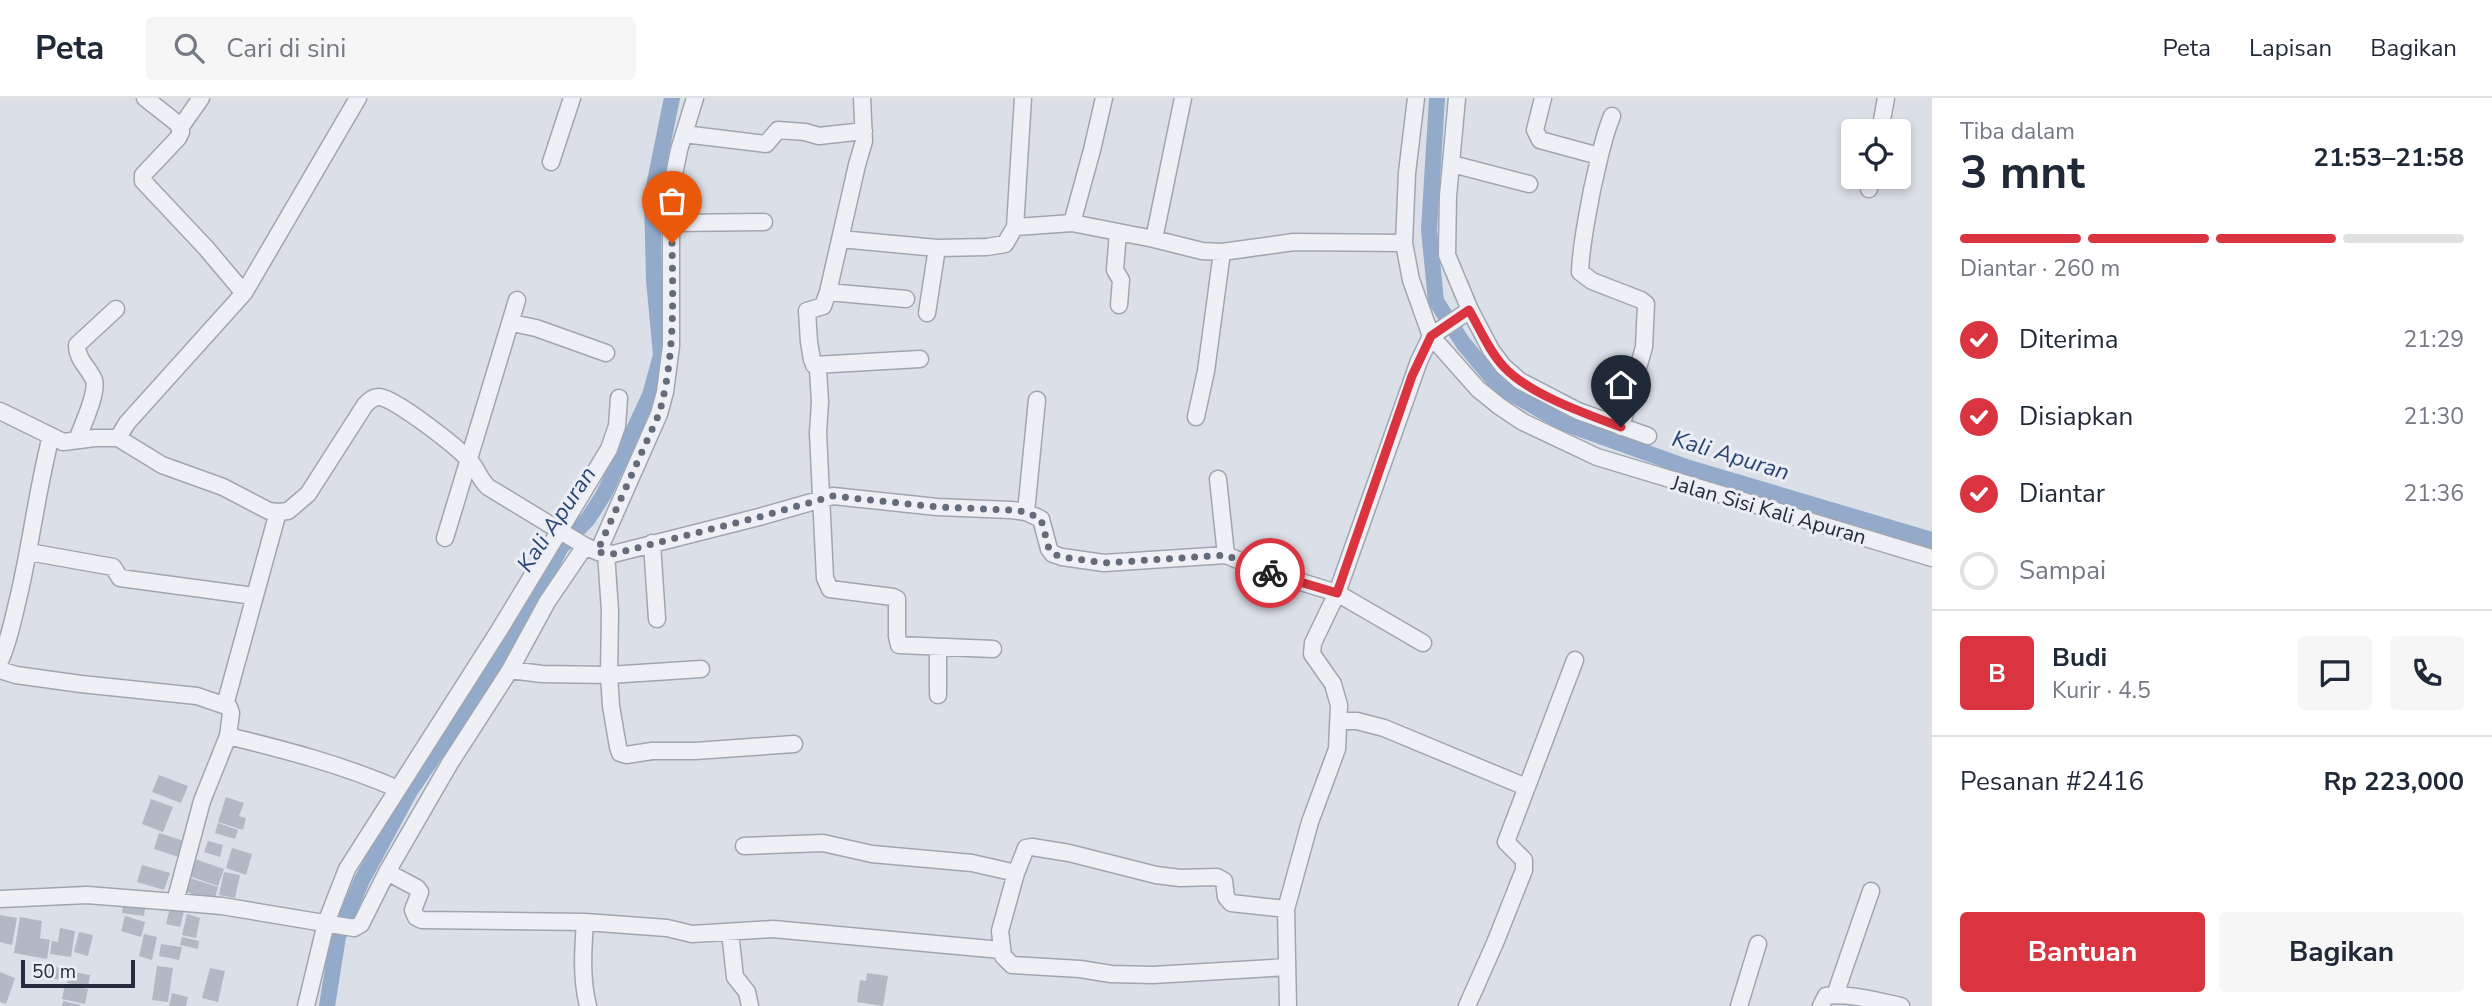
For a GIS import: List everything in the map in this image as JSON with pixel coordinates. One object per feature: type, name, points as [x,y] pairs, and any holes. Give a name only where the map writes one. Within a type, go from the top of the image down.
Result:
[{"type":"street","points":[[145,98],[180,128]]},
{"type":"street","points":[[201,98],[180,128],[178,138],[142,180],[244,293]]},
{"type":"street","points":[[118,438],[127,423],[244,293],[358,98]]},
{"type":"street","points":[[551,162],[572,98]]},
{"type":"street","points":[[0,899],[87,895],[222,906],[354,928],[364,920],[387,872],[450,763],[510,670],[547,602],[659,414],[671,346],[671,190],[695,98]]},
{"type":"street","points":[[862,98],[863,146],[856,165],[828,292],[823,306],[807,311],[808,342],[818,370],[818,433],[828,587],[833,590],[893,597],[897,602],[899,645],[993,649]]},
{"type":"street","points":[[839,239],[937,248],[1005,244],[1015,227],[1023,98]]},
{"type":"street","points":[[1072,223],[1104,98]]},
{"type":"street","points":[[1154,239],[1183,98]]},
{"type":"street","name":"Jalan Sisi Kali Apuran","points":[[1416,98],[1407,173],[1404,243],[1411,281],[1437,332],[1478,389],[1499,406],[1554,438],[1597,457],[1932,558]]},
{"type":"street","points":[[1457,98],[1446,239],[1447,255],[1465,313],[1497,358],[1520,381],[1578,411],[1648,436]]},
{"type":"street","points":[[1543,98],[1535,130],[1540,140],[1599,156]]},
{"type":"street","points":[[1882,119],[1886,98]]},
{"type":"street","points":[[1612,116],[1599,156],[1583,235],[1580,272],[1592,281],[1646,304],[1644,347],[1621,427]]},
{"type":"street","points":[[684,134],[766,144],[776,131],[781,130],[819,136],[864,131]]},
{"type":"street","points":[[1452,164],[1529,184]]},
{"type":"street","points":[[672,222],[764,222]]},
{"type":"street","points":[[1015,227],[1072,223],[1202,251],[1222,252],[1294,242],[1404,243]]},
{"type":"street","points":[[1118,232],[1115,270],[1121,280],[1119,305]]},
{"type":"street","points":[[927,313],[937,248]]},
{"type":"street","points":[[1196,416],[1206,371],[1222,252]]},
{"type":"street","points":[[828,292],[906,299]]},
{"type":"street","points":[[445,538],[517,300]]},
{"type":"street","points":[[77,440],[94,393],[94,383],[80,358],[77,345],[116,309]]},
{"type":"street","points":[[1288,1006],[1286,909],[1310,822],[1337,750],[1339,721],[1339,705],[1333,684],[1312,654],[1313,643],[1337,593],[1412,376],[1437,332],[1465,313]]},
{"type":"street","points":[[512,323],[536,328],[606,353]]},
{"type":"street","points":[[814,365],[920,359]]},
{"type":"street","points":[[0,411],[63,442],[118,438],[163,465],[223,487],[269,511],[278,512],[288,510],[308,494],[365,405],[376,397],[389,399],[470,460],[481,481],[488,487],[582,543],[613,554],[759,517],[821,498],[847,496],[937,507],[1026,512],[1041,519],[1049,549],[1053,554],[1062,557],[1104,563],[1226,555],[1262,570],[1337,593],[1423,643]]},
{"type":"street","points":[[306,1006],[347,869],[500,629],[582,543],[614,438],[619,398]]},
{"type":"street","points":[[1026,512],[1037,400]]},
{"type":"street","points":[[0,661],[9,639],[29,552],[40,475],[51,436]]},
{"type":"street","points":[[1218,479],[1226,555]]},
{"type":"street","points":[[225,705],[278,512]]},
{"type":"street","points":[[582,543],[610,611],[611,706],[620,753],[626,755],[652,751],[695,751],[794,744]]},
{"type":"street","points":[[652,543],[657,619]]},
{"type":"street","points":[[29,552],[113,567],[120,578],[254,596]]},
{"type":"street","points":[[938,695],[939,647]]},
{"type":"street","points":[[1467,1006],[1524,870],[1524,860],[1506,842],[1575,660]]},
{"type":"street","points":[[510,670],[532,674],[609,675],[701,669]]},
{"type":"street","points":[[0,670],[16,675],[82,684],[197,696],[225,705],[231,713],[228,736],[202,801],[175,902]]},
{"type":"street","points":[[1339,721],[1357,721],[1384,728],[1526,787]]},
{"type":"street","points":[[228,736],[311,758],[368,776],[398,789]]},
{"type":"street","points":[[744,846],[824,843],[872,854],[972,863],[1016,873]]},
{"type":"street","points":[[1286,909],[1231,903],[1226,897],[1224,881],[1217,877],[1180,878],[1156,875],[1069,853],[1032,847],[1025,849],[1000,931],[1001,950],[1005,960],[1012,965],[1153,975],[1287,967]]},
{"type":"street","points":[[387,872],[420,892],[413,910],[416,917],[422,920],[585,922],[667,928],[692,934],[801,930],[1001,950]]},
{"type":"street","points":[[1835,995],[1871,891]]},
{"type":"street","points":[[585,922],[582,968],[588,1006]]},
{"type":"street","points":[[730,932],[735,977],[747,992],[750,1006]]},
{"type":"street","points":[[1739,1006],[1758,944]]},
{"type":"street","points":[[1821,1006],[1826,996],[1835,995],[1859,996],[1901,1006]]},
{"type":"building","points":[[159,775],[188,786],[181,803],[152,792]]},
{"type":"building","points":[[226,797],[244,803],[239,816],[246,818],[243,830],[218,822]]},
{"type":"building","points":[[151,799],[173,807],[163,832],[142,824]]},
{"type":"building","points":[[218,823],[238,830],[235,839],[215,833]]},
{"type":"building","points":[[159,833],[187,842],[182,858],[154,849]]},
{"type":"building","points":[[208,841],[223,845],[220,857],[204,852]]},
{"type":"building","points":[[232,848],[252,854],[246,875],[226,868]]},
{"type":"building","points":[[195,859],[224,869],[218,886],[189,876]]},
{"type":"building","points":[[142,865],[170,873],[164,890],[137,882]]},
{"type":"building","points":[[224,872],[240,875],[235,898],[219,895]]},
{"type":"building","points":[[190,878],[218,887],[214,901],[186,892]]},
{"type":"building","points":[[124,899],[146,901],[144,916],[122,913]]},
{"type":"building","points":[[170,908],[184,911],[180,927],[166,924]]},
{"type":"building","points":[[187,914],[200,918],[196,938],[182,935]]},
{"type":"building","points":[[0,915],[17,918],[12,945],[0,942]]},
{"type":"building","points":[[125,916],[145,922],[141,937],[121,931]]},
{"type":"building","points":[[20,917],[42,921],[40,938],[50,940],[47,959],[14,953]]},
{"type":"building","points":[[60,928],[75,931],[71,957],[50,954],[52,941],[58,942]]},
{"type":"building","points":[[79,932],[93,935],[88,956],[74,952]]},
{"type":"building","points":[[144,934],[157,937],[152,960],[139,956]]},
{"type":"building","points":[[182,937],[199,941],[198,949],[180,945]]},
{"type":"building","points":[[161,944],[182,947],[179,960],[159,956]]},
{"type":"building","points":[[44,966],[66,968],[65,980],[43,978]]},
{"type":"building","points":[[157,966],[173,968],[168,1002],[152,1000]]},
{"type":"building","points":[[210,968],[225,971],[218,1002],[202,998]]},
{"type":"building","points":[[69,971],[90,975],[88,987],[67,983]]},
{"type":"building","points":[[0,972],[15,978],[6,1004],[0,1002]]},
{"type":"building","points":[[867,973],[888,976],[883,1006],[857,1002],[860,980],[866,981]]},
{"type":"building","points":[[65,984],[88,989],[85,1004],[62,999]]},
{"type":"building","points":[[172,993],[188,997],[186,1006],[169,1006]]},
{"type":"building","points":[[63,1001],[80,1005],[80,1006],[62,1006]]},
{"type":"waterway","name":"Kali Apuran","points":[[327,1006],[338,937],[362,880],[410,791],[480,688],[529,607],[561,547],[588,519],[604,494],[650,395],[661,355],[654,280],[652,196],[672,98]]},
{"type":"waterway","name":"Kali Apuran","points":[[1437,98],[1429,230],[1436,301],[1463,343],[1499,386],[1561,422],[1689,468],[1932,540]]},
{"type":"way so far","points":[[672,243],[671,346],[665,391],[659,414],[597,552],[613,554],[759,517],[821,498],[847,496],[937,507],[1011,510],[1037,515],[1041,519],[1049,549],[1053,554],[1062,557],[1104,563],[1226,555],[1270,573]]},
{"type":"route","points":[[1270,573],[1337,593],[1412,376],[1431,336],[1469,310],[1491,350],[1503,366],[1520,381],[1578,411],[1621,427]]}]
